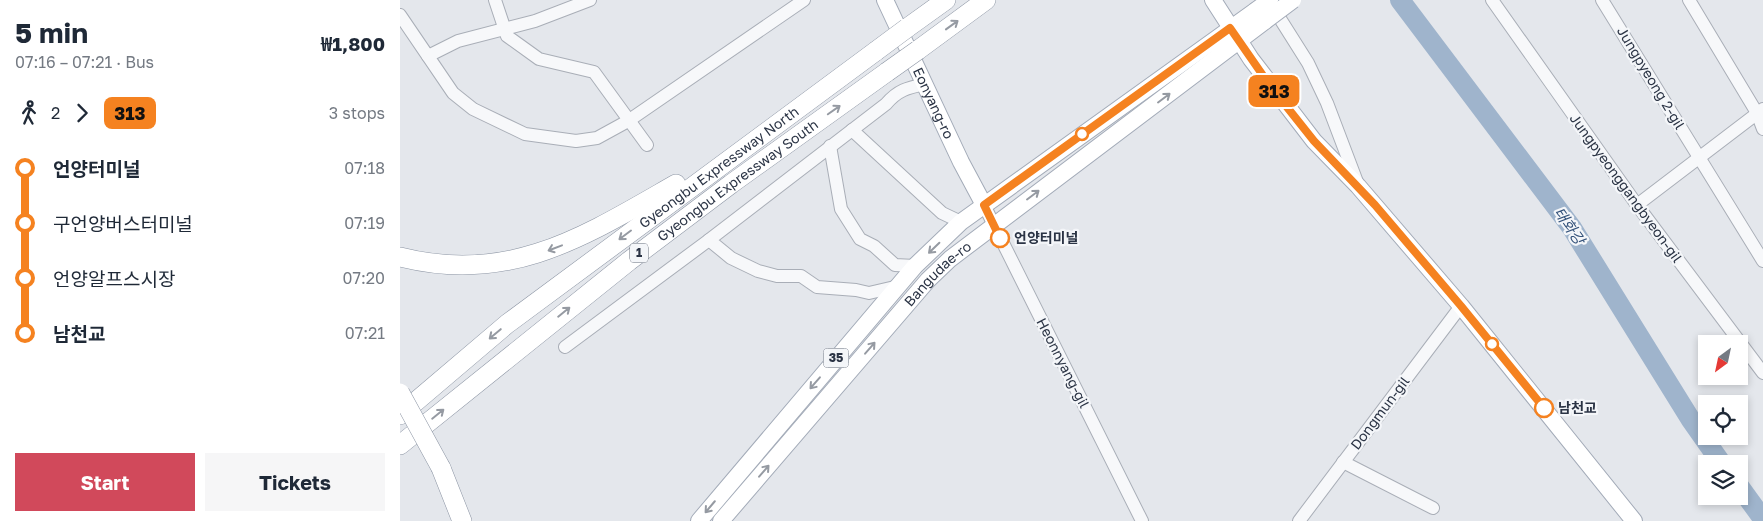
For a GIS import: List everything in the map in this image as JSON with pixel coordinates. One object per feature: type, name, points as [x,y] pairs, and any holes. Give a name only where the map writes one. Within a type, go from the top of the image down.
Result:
[{"type":"highway","name":"Gyeongbu Expressway North","points":[[400,414],[507,324],[751,142],[946,0]]},
{"type":"highway","name":"Gyeongbu Expressway South","points":[[400,445],[629,261],[731,184],[986,0]]},
{"type":"highway","points":[[400,257],[429,263],[476,265],[514,260],[549,251],[590,233],[751,142]]},
{"type":"highway","points":[[400,393],[436,473],[462,521]]},
{"type":"highway","points":[[400,419],[436,473],[448,521]]},
{"type":"main road","name":"Eonyang-ro","points":[[885,0],[984,205]]},
{"type":"main road","points":[[1213,0],[1271,87],[1314,141],[1358,186],[1461,306],[1634,521]]},
{"type":"main road","name":"35","points":[[1260,16],[1269,0]]},
{"type":"main road","name":"Bangudae-ro","points":[[699,521],[915,266],[961,222],[1260,16],[1293,0]]},
{"type":"main road","name":"Bangudae-ro","points":[[721,521],[928,280],[994,224],[1234,34]]},
{"type":"street","points":[[495,0],[507,36],[539,59],[594,72],[647,145]]},
{"type":"street","points":[[428,56],[458,41],[535,21],[590,0]]},
{"type":"street","points":[[400,14],[453,93],[473,109],[525,134],[576,141],[597,138],[628,121],[804,0]]},
{"type":"street","points":[[1269,0],[1308,63],[1327,103],[1358,186]]},
{"type":"street","name":"Jungpyeonggangbyeon-gil","points":[[1492,0],[1637,205],[1763,373]]},
{"type":"street","name":"Jungpyeong 2-gil","points":[[1602,0],[1763,262]]},
{"type":"street","points":[[1689,0],[1760,111],[1763,129]]},
{"type":"street","points":[[565,347],[709,240],[886,104],[902,89],[925,84]]},
{"type":"street","points":[[1637,205],[1760,111]]},
{"type":"street","points":[[852,130],[942,213],[961,222]]},
{"type":"street","points":[[830,146],[841,209],[860,238],[874,246],[895,265],[915,266]]},
{"type":"street","name":"Heonnyang-gil","points":[[984,205],[1142,521]]},
{"type":"street","points":[[709,240],[731,258],[758,270],[777,276],[801,276],[817,287],[869,293],[899,286]]},
{"type":"street","name":"Dongmun-gil","points":[[1299,521],[1461,306]]},
{"type":"street","points":[[1343,462],[1432,508]]},
{"type":"waterway","name":"태화강","points":[[1400,0],[1572,228],[1691,420],[1716,455]]},
{"type":"waterway","name":"태화강","points":[[1748,498],[1763,519]]},
{"type":"bus line","name":"313","points":[[1000,238],[984,205],[1005,188],[1144,91],[1230,28],[1271,87],[1314,141],[1375,205],[1544,408]]},
{"type":"place","name":"언양터미널","points":[[1000,238]]},
{"type":"place","name":"남천교","points":[[1544,408]]}]
